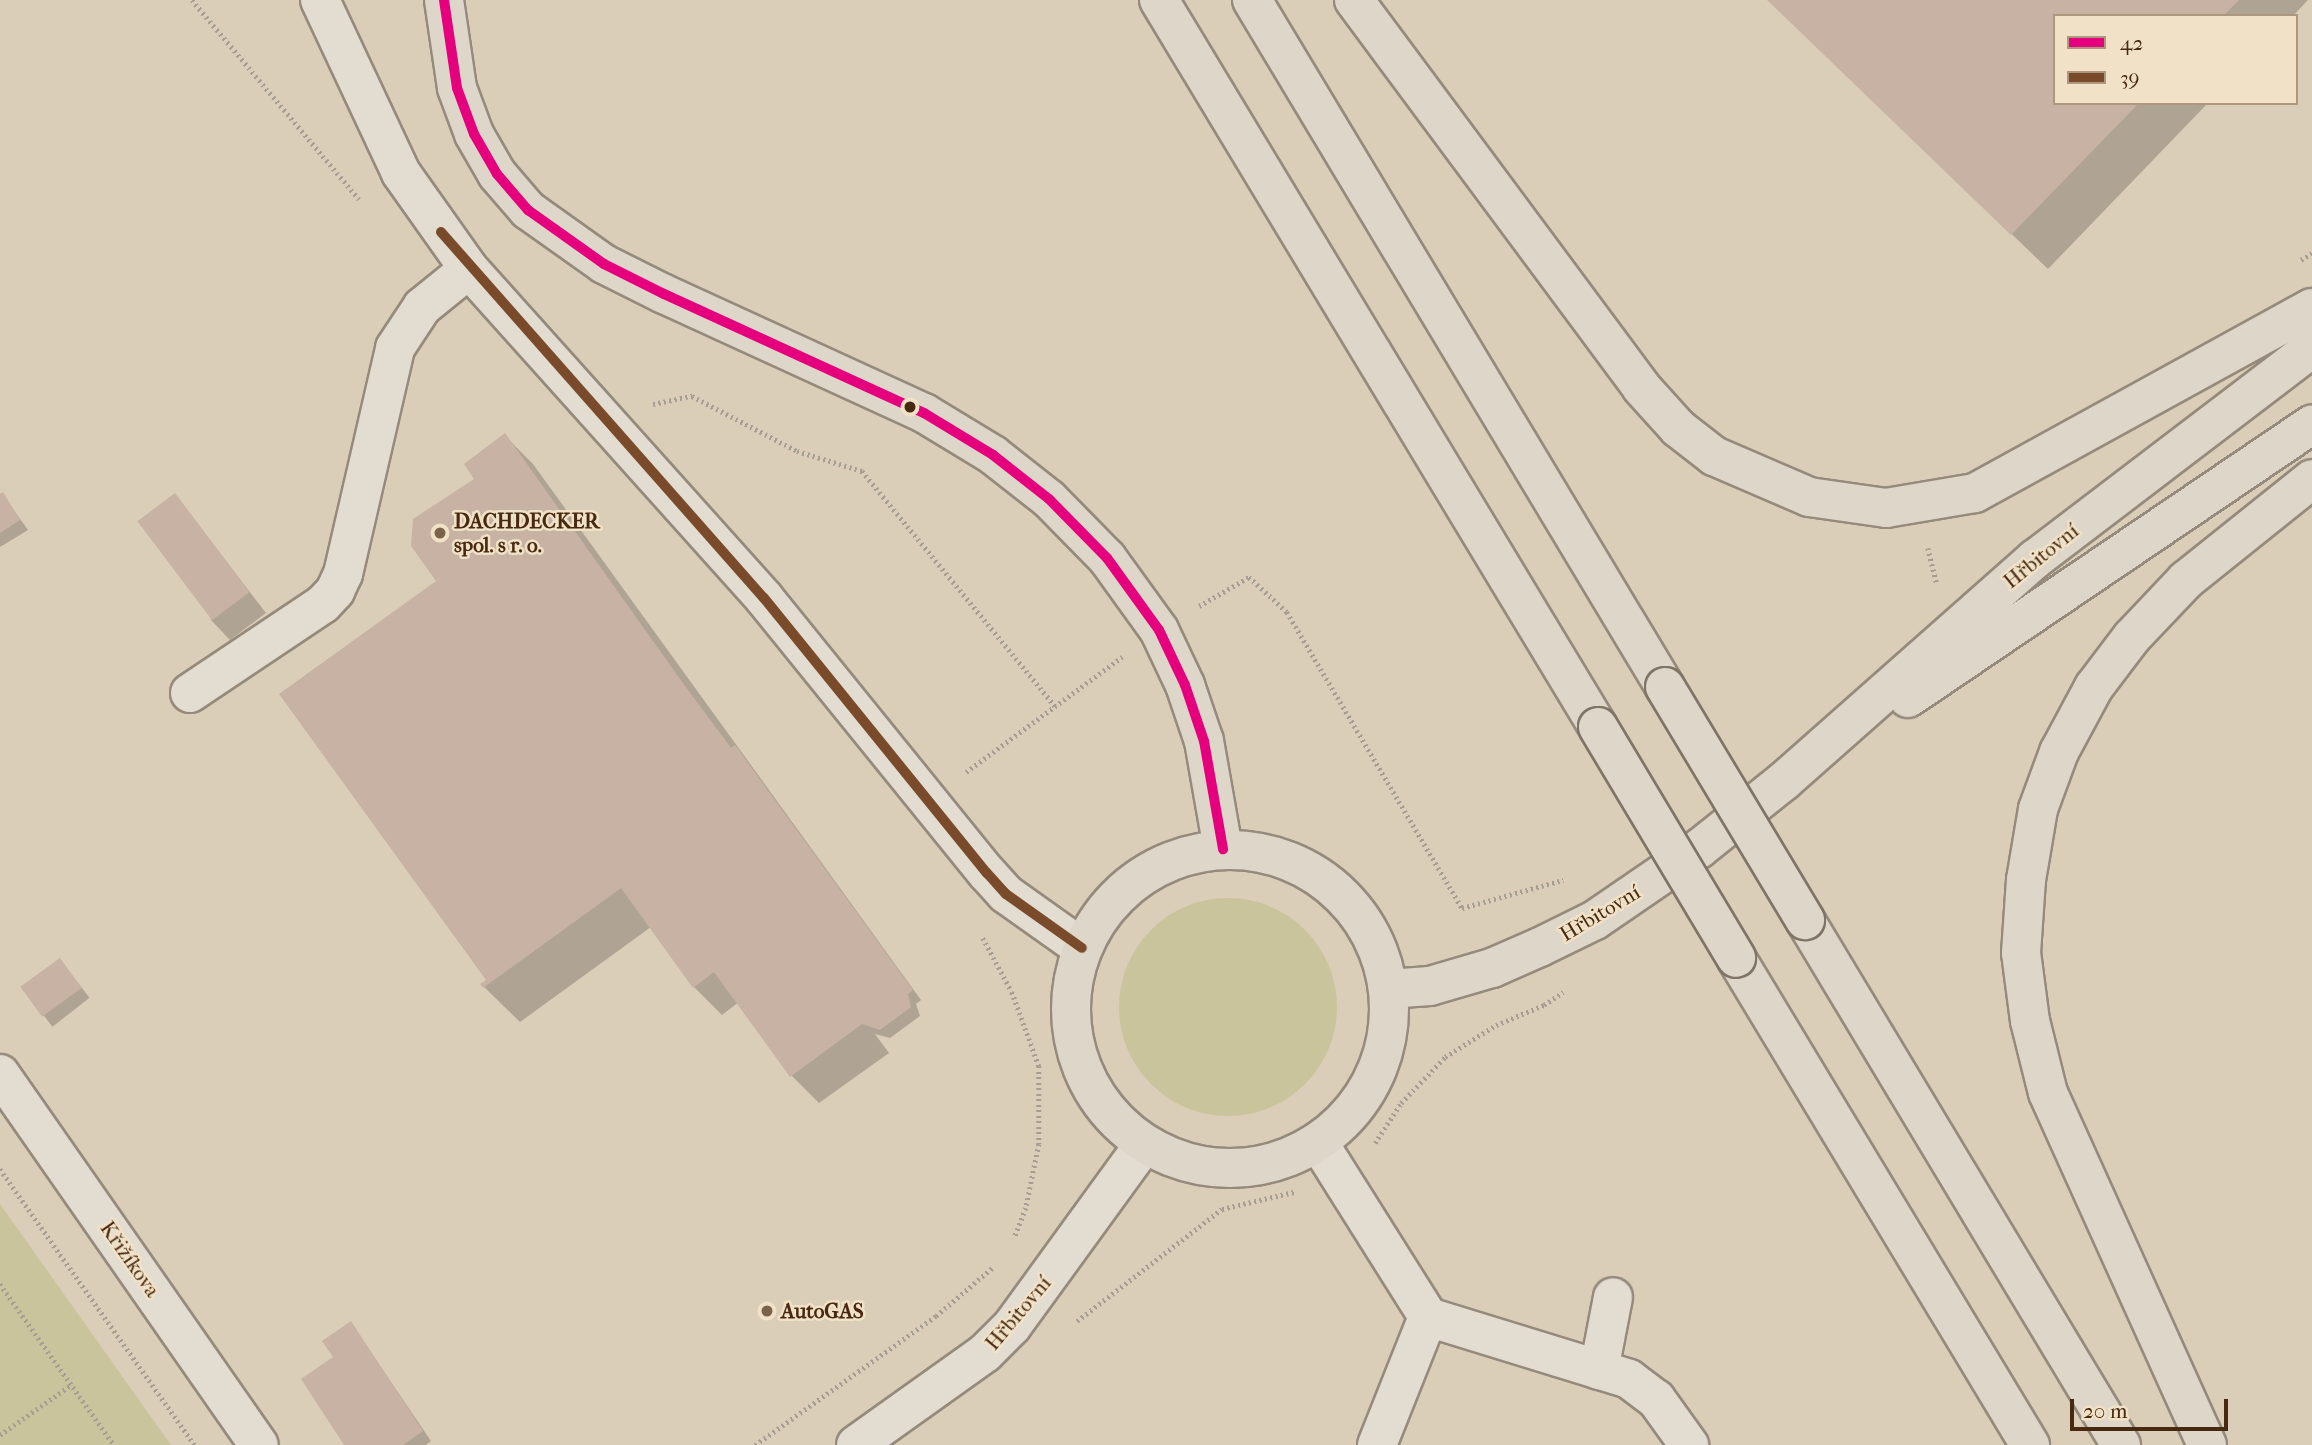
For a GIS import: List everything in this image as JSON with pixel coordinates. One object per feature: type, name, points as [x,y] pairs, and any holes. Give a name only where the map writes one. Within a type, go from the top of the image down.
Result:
[{"type":"main road","points":[[1139,0],[1222,103]]},
{"type":"main road","points":[[1159,0],[2030,1445]]},
{"type":"main road","points":[[1252,0],[2121,1445]]},
{"type":"main road","points":[[1354,0],[1641,387],[1669,418],[1714,456],[1808,497],[1886,508],[1975,493],[2312,308]]},
{"type":"main road","points":[[446,10],[457,88],[474,134],[497,174],[528,210],[604,264],[924,413],[993,455],[1049,499],[1107,558],[1159,630],[1185,684],[1204,741],[1223,849]]},
{"type":"main road","name":"Hřbitovní","points":[[1388,989],[1430,986],[1492,968],[1595,920],[1700,848],[1784,781],[2035,559],[2312,348]]},
{"type":"main road","name":"Hřbitovní","points":[[1784,781],[2312,424]]},
{"type":"main road","points":[[2203,1436],[2048,1093],[2030,1021],[2021,953],[2026,880],[2038,808],[2059,752],[2094,687],[2132,637],[2186,580],[2312,479]]},
{"type":"main road","points":[[1223,849],[1273,856],[1327,883],[1356,911],[1371,934],[1388,989],[1389,1021],[1374,1079],[1357,1106],[1318,1142],[1273,1163],[1223,1168],[1197,1165],[1144,1144],[1103,1105],[1077,1055],[1070,997],[1082,948],[1111,902],[1132,882],[1177,859],[1223,849]]},
{"type":"street","points":[[320,0],[401,173],[469,269],[764,598],[926,802],[1006,894],[1082,948]]},
{"type":"street","points":[[190,693],[324,604],[335,591],[343,574],[395,348],[422,307],[469,269]]},
{"type":"street","name":"Křižíkova","points":[[0,1074],[260,1445]]},
{"type":"street","points":[[1318,1142],[1428,1317],[1614,1375],[1656,1399],[1689,1445]]},
{"type":"street","name":"Hřbitovní","points":[[856,1445],[985,1353],[1012,1326],[1144,1144]]},
{"type":"street","points":[[1613,1297],[1614,1375]]},
{"type":"street","points":[[1377,1445],[1428,1317]]},
{"type":"path","points":[[192,0],[362,204]]},
{"type":"path","points":[[692,396],[797,451],[862,471],[1055,706]]},
{"type":"path","points":[[975,926],[1012,992],[1039,1066],[1039,1144],[1027,1208],[1012,1244]]},
{"type":"path","points":[[1196,1228],[1222,1209],[1317,1187],[1378,1140],[1401,1103],[1445,1057],[1496,1025],[1544,1005],[1575,983]]},
{"type":"path","points":[[0,1169],[195,1445]]},
{"type":"path","points":[[755,1445],[936,1316],[996,1265]]},
{"type":"path","points":[[0,1284],[114,1445]]},
{"type":"path","points":[[0,1435],[71,1385]]},
{"type":"shaded area","points":[[1239,898],[1270,906],[1289,916],[1305,930],[1319,946],[1329,965],[1337,1007],[1329,1049],[1319,1068],[1305,1084],[1289,1098],[1260,1112],[1217,1116],[1196,1112],[1167,1098],[1137,1068],[1123,1039],[1119,996],[1123,975],[1137,946],[1167,916],[1196,902]]},
{"type":"shaded area","points":[[0,1204],[171,1445],[0,1445]]},
{"type":"building","points":[[1767,0],[2239,0],[2225,14],[2053,14],[2053,105],[2137,105],[2011,235]]},
{"type":"building","points":[[505,433],[680,679],[731,748],[735,745],[913,990],[908,994],[911,1007],[880,1030],[862,1024],[790,1077],[714,972],[693,988],[621,888],[483,988],[480,984],[486,980],[279,694],[436,581],[411,546],[413,519],[474,479],[464,464]]},
{"type":"building","points":[[3,492],[20,520],[0,533],[0,494]]},
{"type":"building","points":[[175,493],[250,592],[212,620],[137,521]]},
{"type":"building","points":[[60,958],[82,988],[42,1017],[20,987]]},
{"type":"building","points":[[351,1321],[423,1431],[403,1445],[344,1445],[301,1379],[333,1357],[322,1341]]},
{"type":"transit line","name":"42","points":[[444,0],[457,88],[474,134],[497,174],[528,210],[604,264],[924,413],[993,455],[1049,499],[1107,558],[1159,630],[1185,685],[1204,741],[1223,849]]},
{"type":"transit line","name":"39","points":[[441,232],[764,598],[987,873],[1006,894],[1082,948]]},
{"type":"place","name":"DACHDECKER spol. s r. o.","points":[[440,533]]},
{"type":"place","name":"AutoGAS","points":[[767,1311]]}]
